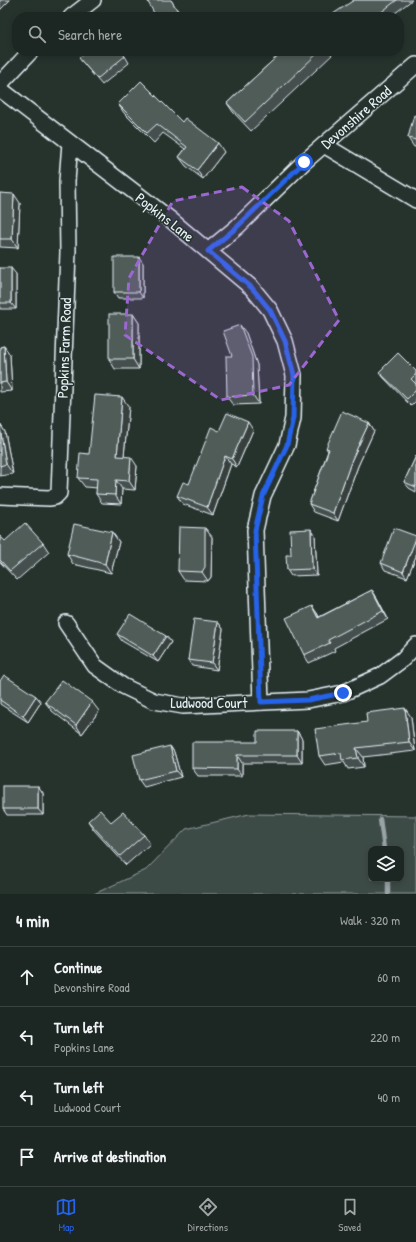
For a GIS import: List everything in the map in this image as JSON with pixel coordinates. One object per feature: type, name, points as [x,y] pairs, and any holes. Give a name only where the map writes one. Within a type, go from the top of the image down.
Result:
[{"type":"street","points":[[77,12],[92,0]]},
{"type":"street","points":[[0,84],[26,56]]},
{"type":"street","name":"Devonshire Road","points":[[208,251],[236,228],[324,145],[416,65]]},
{"type":"street","name":"Popkins Lane","points":[[0,89],[171,220],[252,288],[270,310],[285,341],[294,375],[295,405],[288,438],[282,457],[263,496],[255,530],[261,702]]},
{"type":"street","name":"Popkins Farm Road","points":[[0,496],[49,498],[55,497],[58,493],[68,252],[67,181],[70,143]]},
{"type":"street","points":[[324,145],[416,200]]},
{"type":"street","name":"Ludwood Court","points":[[66,623],[95,666],[123,686],[140,696],[154,701],[183,706],[308,700],[330,696],[356,688],[391,669],[416,645]]},
{"type":"highlighted area","points":[[242,187],[289,221],[339,320],[289,385],[221,400],[125,335],[129,278],[173,201]]},
{"type":"shaded area","points":[[249,814],[416,816],[416,894],[94,894],[146,870],[186,829]]},
{"type":"building","points":[[151,0],[171,0],[178,12],[153,12],[148,2]]},
{"type":"building","points":[[354,0],[397,0],[381,12],[336,12]]},
{"type":"building","points":[[81,56],[125,56],[97,79],[79,58]]},
{"type":"building","points":[[278,56],[315,56],[245,122],[227,103]]},
{"type":"building","points":[[141,81],[182,122],[185,118],[218,143],[197,170],[179,157],[187,147],[157,124],[147,133],[118,104]]},
{"type":"building","points":[[414,115],[416,116],[416,140],[408,138]]},
{"type":"building","points":[[0,193],[14,194],[12,239],[0,239]]},
{"type":"building","points":[[114,257],[139,257],[139,292],[114,292]]},
{"type":"building","points":[[0,268],[11,268],[11,303],[0,303]]},
{"type":"building","points":[[109,314],[133,314],[133,359],[109,359]]},
{"type":"building","points":[[240,325],[252,357],[253,395],[227,397],[226,356],[232,356],[223,331]]},
{"type":"building","points":[[4,346],[6,382],[0,383],[0,347]]},
{"type":"building","points":[[398,353],[416,371],[416,374],[411,379],[416,384],[416,390],[407,399],[379,372]]},
{"type":"building","points":[[95,395],[122,397],[117,456],[131,457],[129,481],[116,480],[115,495],[96,494],[97,479],[78,478],[80,453],[89,454]]},
{"type":"building","points":[[342,411],[369,423],[352,459],[333,513],[309,504],[329,449],[326,448]]},
{"type":"building","points":[[227,413],[248,422],[232,459],[225,456],[207,507],[177,496],[183,482],[189,484],[211,427],[219,431]]},
{"type":"building","points":[[0,428],[6,464],[0,466]]},
{"type":"building","points":[[416,456],[416,487],[404,482]]},
{"type":"building","points":[[25,523],[43,543],[10,571],[0,560],[0,536],[5,541]]},
{"type":"building","points":[[74,524],[112,532],[105,564],[67,554]]},
{"type":"building","points":[[179,527],[205,528],[205,567],[202,572],[178,571]]},
{"type":"building","points":[[394,528],[416,536],[403,572],[381,563]]},
{"type":"building","points":[[311,529],[312,569],[287,570],[286,555],[291,555],[290,530]]},
{"type":"building","points":[[372,590],[383,611],[328,640],[330,643],[304,655],[286,618],[312,606],[318,618]]},
{"type":"building","points":[[130,614],[166,636],[153,656],[117,634]]},
{"type":"building","points":[[194,619],[218,622],[212,663],[188,660]]},
{"type":"building","points":[[4,675],[36,696],[23,716],[0,700],[0,681]]},
{"type":"building","points":[[62,680],[92,702],[76,725],[45,702]]},
{"type":"building","points":[[405,708],[409,742],[356,748],[358,758],[342,760],[341,753],[319,756],[315,729],[367,722],[366,713]]},
{"type":"building","points":[[257,731],[297,731],[297,755],[237,755],[237,769],[192,768],[192,742],[257,742]]},
{"type":"building","points":[[170,746],[176,771],[139,780],[133,755]]},
{"type":"building","points":[[3,786],[38,786],[38,809],[3,809]]},
{"type":"building","points":[[100,810],[111,822],[123,812],[144,835],[120,856],[88,821]]},
{"type":"waterway","points":[[380,819],[384,846]]},
{"type":"waterway","points":[[388,882],[388,894]]},
{"type":"route","points":[[304,162],[236,228],[208,251],[252,288],[270,310],[285,341],[294,375],[295,405],[287,445],[263,496],[258,512],[255,530],[254,547],[261,702],[308,700],[343,693]]}]
